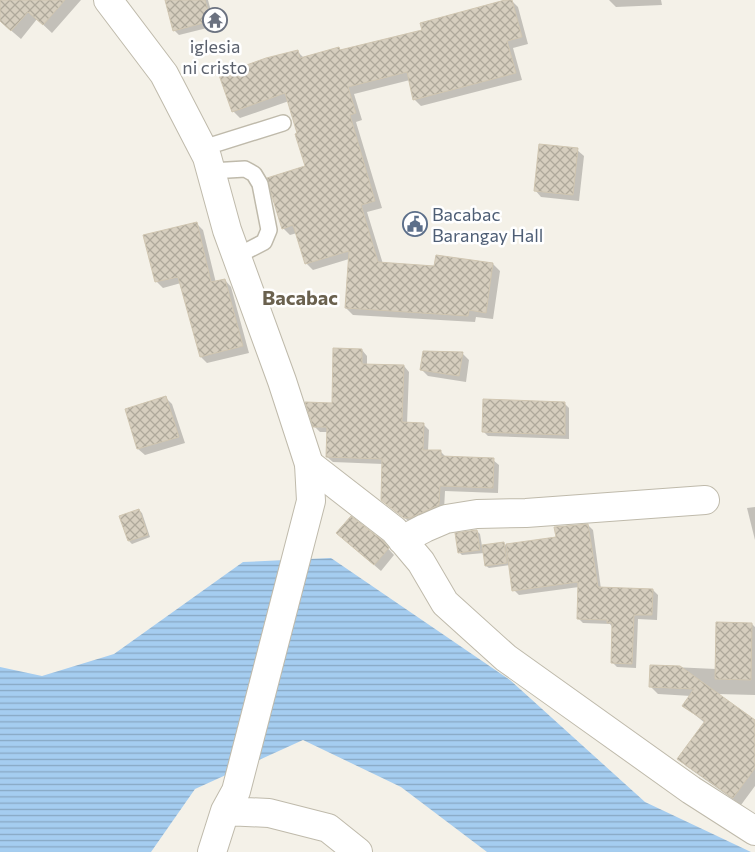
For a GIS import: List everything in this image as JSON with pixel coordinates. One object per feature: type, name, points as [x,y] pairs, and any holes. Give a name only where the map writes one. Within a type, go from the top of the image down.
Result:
[{"type":"street","points":[[108,0],[164,74],[207,159],[227,230],[282,381],[309,464],[311,501],[230,801],[212,852]]},
{"type":"street","points":[[309,464],[394,530],[421,562],[445,603],[506,658],[691,790],[755,831]]},
{"type":"street","points":[[402,540],[446,519],[477,514],[526,514],[705,500]]},
{"type":"street","points":[[230,801],[328,828],[358,852]]},
{"type":"lane","points":[[207,159],[283,123]]},
{"type":"lane","points":[[207,159],[245,169],[254,174],[260,184],[269,230],[264,242],[237,256]]},
{"type":"water","points":[[331,558],[510,680],[645,802],[751,852],[487,852],[401,787],[303,740],[195,789],[151,852],[0,852],[0,667],[42,676],[114,654],[243,562]]},
{"type":"building","points":[[0,0],[65,0],[43,25],[28,12],[11,31],[0,21]]},
{"type":"building","points":[[165,0],[205,0],[211,21],[173,31]]},
{"type":"building","points":[[505,0],[512,0],[522,37],[507,41],[516,73],[413,100],[407,72],[348,87],[356,113],[350,115],[375,201],[361,205],[378,262],[434,266],[436,255],[493,263],[486,313],[469,310],[468,316],[345,308],[349,251],[305,264],[293,225],[282,229],[271,193],[267,178],[305,166],[285,93],[232,112],[219,75],[266,58],[298,50],[300,58],[339,47],[340,50],[422,30],[420,23]]},
{"type":"building","points":[[539,144],[578,148],[573,195],[534,191]]},
{"type":"building","points":[[197,222],[211,282],[225,279],[243,346],[200,357],[178,277],[155,282],[143,235]]},
{"type":"building","points":[[333,348],[362,349],[362,364],[404,365],[402,422],[424,423],[423,450],[441,450],[441,456],[494,458],[493,488],[440,486],[439,505],[410,518],[404,518],[381,500],[382,459],[326,457],[327,427],[313,427],[305,402],[332,403]]},
{"type":"building","points":[[423,351],[463,352],[459,376],[420,370]]},
{"type":"building","points":[[166,396],[179,437],[137,449],[125,409]]},
{"type":"building","points":[[483,399],[565,402],[565,435],[482,432]]},
{"type":"building","points":[[139,509],[148,535],[128,541],[119,516]]},
{"type":"building","points":[[351,516],[389,548],[374,565],[336,533]]},
{"type":"building","points":[[588,524],[598,587],[653,589],[652,615],[634,615],[632,664],[611,663],[612,623],[607,623],[607,620],[577,619],[578,582],[512,591],[506,544],[556,537],[554,527]]},
{"type":"building","points":[[477,530],[480,550],[458,553],[455,533]]},
{"type":"building","points":[[504,542],[507,563],[485,566],[482,545]]},
{"type":"building","points":[[716,622],[752,623],[751,680],[715,679]]},
{"type":"building","points":[[650,665],[680,666],[755,720],[755,768],[733,798],[677,759],[705,721],[682,706],[694,689],[649,687]]},
{"type":"place","name":"iglesia ni cristo","points":[[215,20]]},
{"type":"place","name":"Bacabac Barangay Hall","points":[[415,224]]},
{"type":"district","name":"Bacabac","points":[[300,297]]}]
